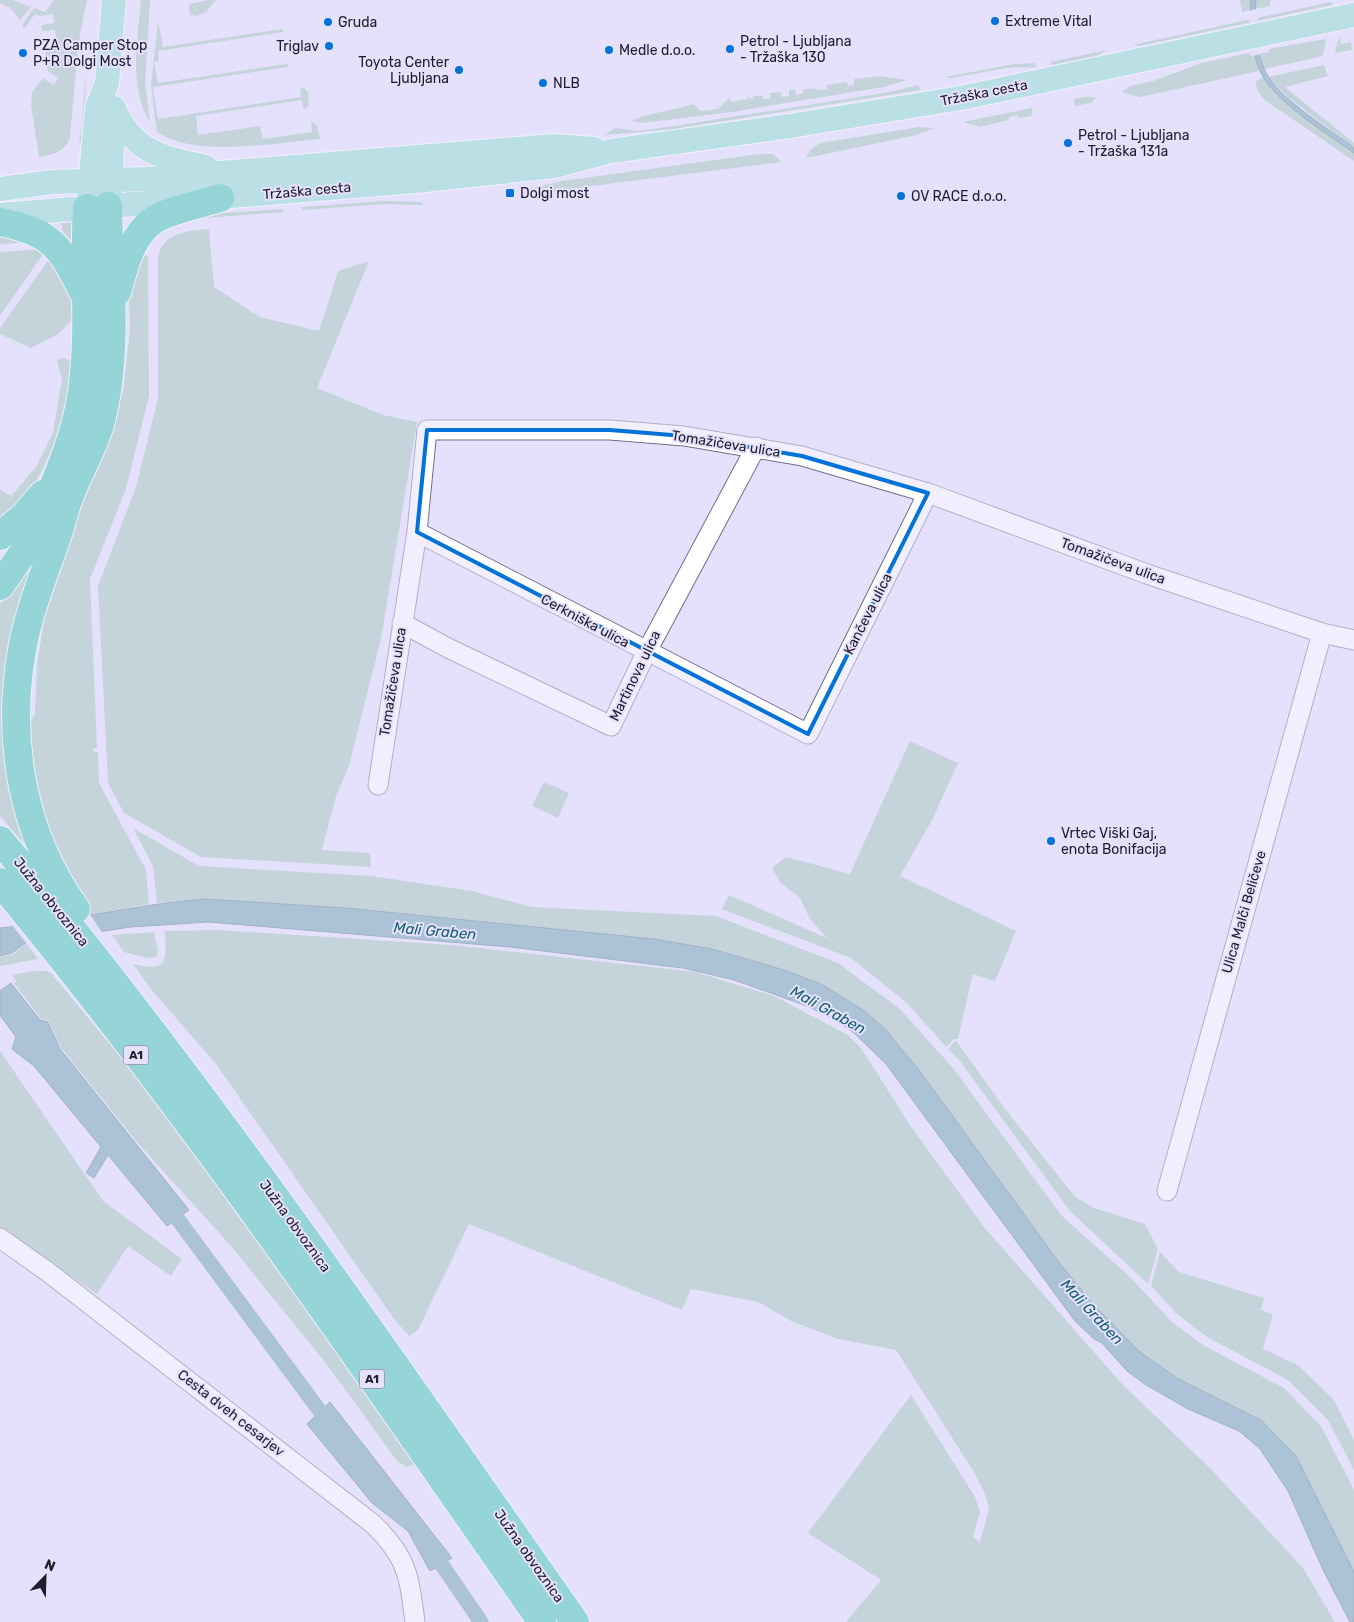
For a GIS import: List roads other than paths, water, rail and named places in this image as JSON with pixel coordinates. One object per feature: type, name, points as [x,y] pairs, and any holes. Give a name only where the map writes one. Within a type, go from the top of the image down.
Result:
[{"type":"highway","points":[[31,541],[70,440],[81,399],[86,359],[85,249],[100,193]]},
{"type":"highway","points":[[50,886],[27,808],[20,774],[15,719],[19,669],[28,622],[68,501],[86,462],[100,422],[109,378],[113,308],[108,248],[100,193]]},
{"type":"highway","points":[[113,308],[128,258],[146,227],[162,216],[220,198]]},
{"type":"highway","points":[[0,222],[37,233],[55,244],[67,260],[86,297]]},
{"type":"highway","points":[[0,536],[24,516],[56,476]]},
{"type":"highway","points":[[0,586],[31,541],[68,501]]},
{"type":"highway","name":"Južna obvoznica","points":[[0,840],[50,886],[101,946],[104,968],[222,1124],[575,1622]]},
{"type":"highway","name":"Južna obvoznica","points":[[4,887],[72,971],[205,1146],[409,1431],[542,1622]]},
{"type":"main road","points":[[100,193],[97,108],[107,83],[114,0]]},
{"type":"main road","name":"Tržaška cesta","points":[[0,189],[52,182],[100,193],[220,198],[555,166],[611,151],[790,126],[961,98],[1354,16]]},
{"type":"main road","points":[[107,83],[114,109],[129,135],[150,152],[161,157],[230,172]]},
{"type":"main road","points":[[100,193],[114,109]]},
{"type":"main road","name":"Tržaška cesta","points":[[0,215],[100,193],[230,172],[554,146],[611,151]]},
{"type":"street","name":"Tomažičeva ulica","points":[[378,785],[417,532],[426,430],[610,430],[684,436],[756,447],[819,460],[928,493],[1147,574],[1322,633],[1354,640]]},
{"type":"street","name":"Martinova ulica","points":[[402,623],[448,648],[611,726],[646,652],[756,447]]},
{"type":"street","name":"Kančeva ulica","points":[[808,734],[928,493]]},
{"type":"street","name":"Cerkniška ulica","points":[[417,532],[646,652],[808,734]]},
{"type":"street","name":"Ulica Malči Beličeve","points":[[1167,1190],[1322,633]]},
{"type":"street","name":"Cesta dveh cesarjev","points":[[0,1238],[48,1272],[373,1524],[398,1551],[409,1580],[415,1622]]},
{"type":"water","points":[[1251,0],[1256,0],[1256,39],[1260,59],[1268,76],[1295,105],[1354,148],[1354,153],[1287,104],[1265,81],[1254,53]]},
{"type":"water","name":"Mali Graben","points":[[205,899],[346,908],[654,939],[712,949],[784,970],[821,984],[866,1012],[884,1028],[919,1070],[1061,1265],[1092,1303],[1140,1352],[1177,1378],[1261,1420],[1296,1456],[1354,1572],[1354,1622],[1350,1622],[1324,1572],[1288,1491],[1260,1449],[1239,1431],[1188,1409],[1146,1385],[1127,1371],[1102,1343],[1094,1339],[1075,1321],[886,1064],[854,1033],[834,1019],[807,1006],[734,980],[683,968],[510,947],[208,922],[131,927],[25,943],[12,953],[0,956],[0,928],[51,922],[179,901]]},
{"type":"water","points":[[11,983],[40,1020],[48,1022],[60,1049],[189,1210],[167,1226],[108,1155],[94,1178],[86,1173],[101,1147],[34,1066],[12,1049],[16,1037],[0,1015],[0,991]]},
{"type":"water","points":[[330,1402],[452,1558],[430,1571],[408,1531],[372,1503],[307,1424]]},
{"type":"waterway","points":[[165,1202],[331,1426]]},
{"type":"waterway","points":[[431,1549],[481,1622]]},
{"type":"place","name":"Extreme Vital","points":[[995,21]]},
{"type":"place","name":"Gruda","points":[[328,22]]},
{"type":"place","name":"Triglav","points":[[329,46]]},
{"type":"place","name":"Petrol - Ljubljana - Tržaška 130","points":[[730,49]]},
{"type":"place","name":"Medle d.o.o.","points":[[609,50]]},
{"type":"place","name":"PZA Camper Stop P+R Dolgi Most","points":[[23,53]]},
{"type":"place","name":"Toyota Center Ljubljana","points":[[459,70]]},
{"type":"place","name":"NLB","points":[[543,83]]},
{"type":"place","name":"Petrol - Ljubljana - Tržaška 131a","points":[[1068,143]]},
{"type":"place","name":"Dolgi most","points":[[510,193]]},
{"type":"place","name":"OV RACE d.o.o.","points":[[901,196]]},
{"type":"place","name":"Vrtec Viški Gaj, enota Bonifacija","points":[[1051,841]]}]
